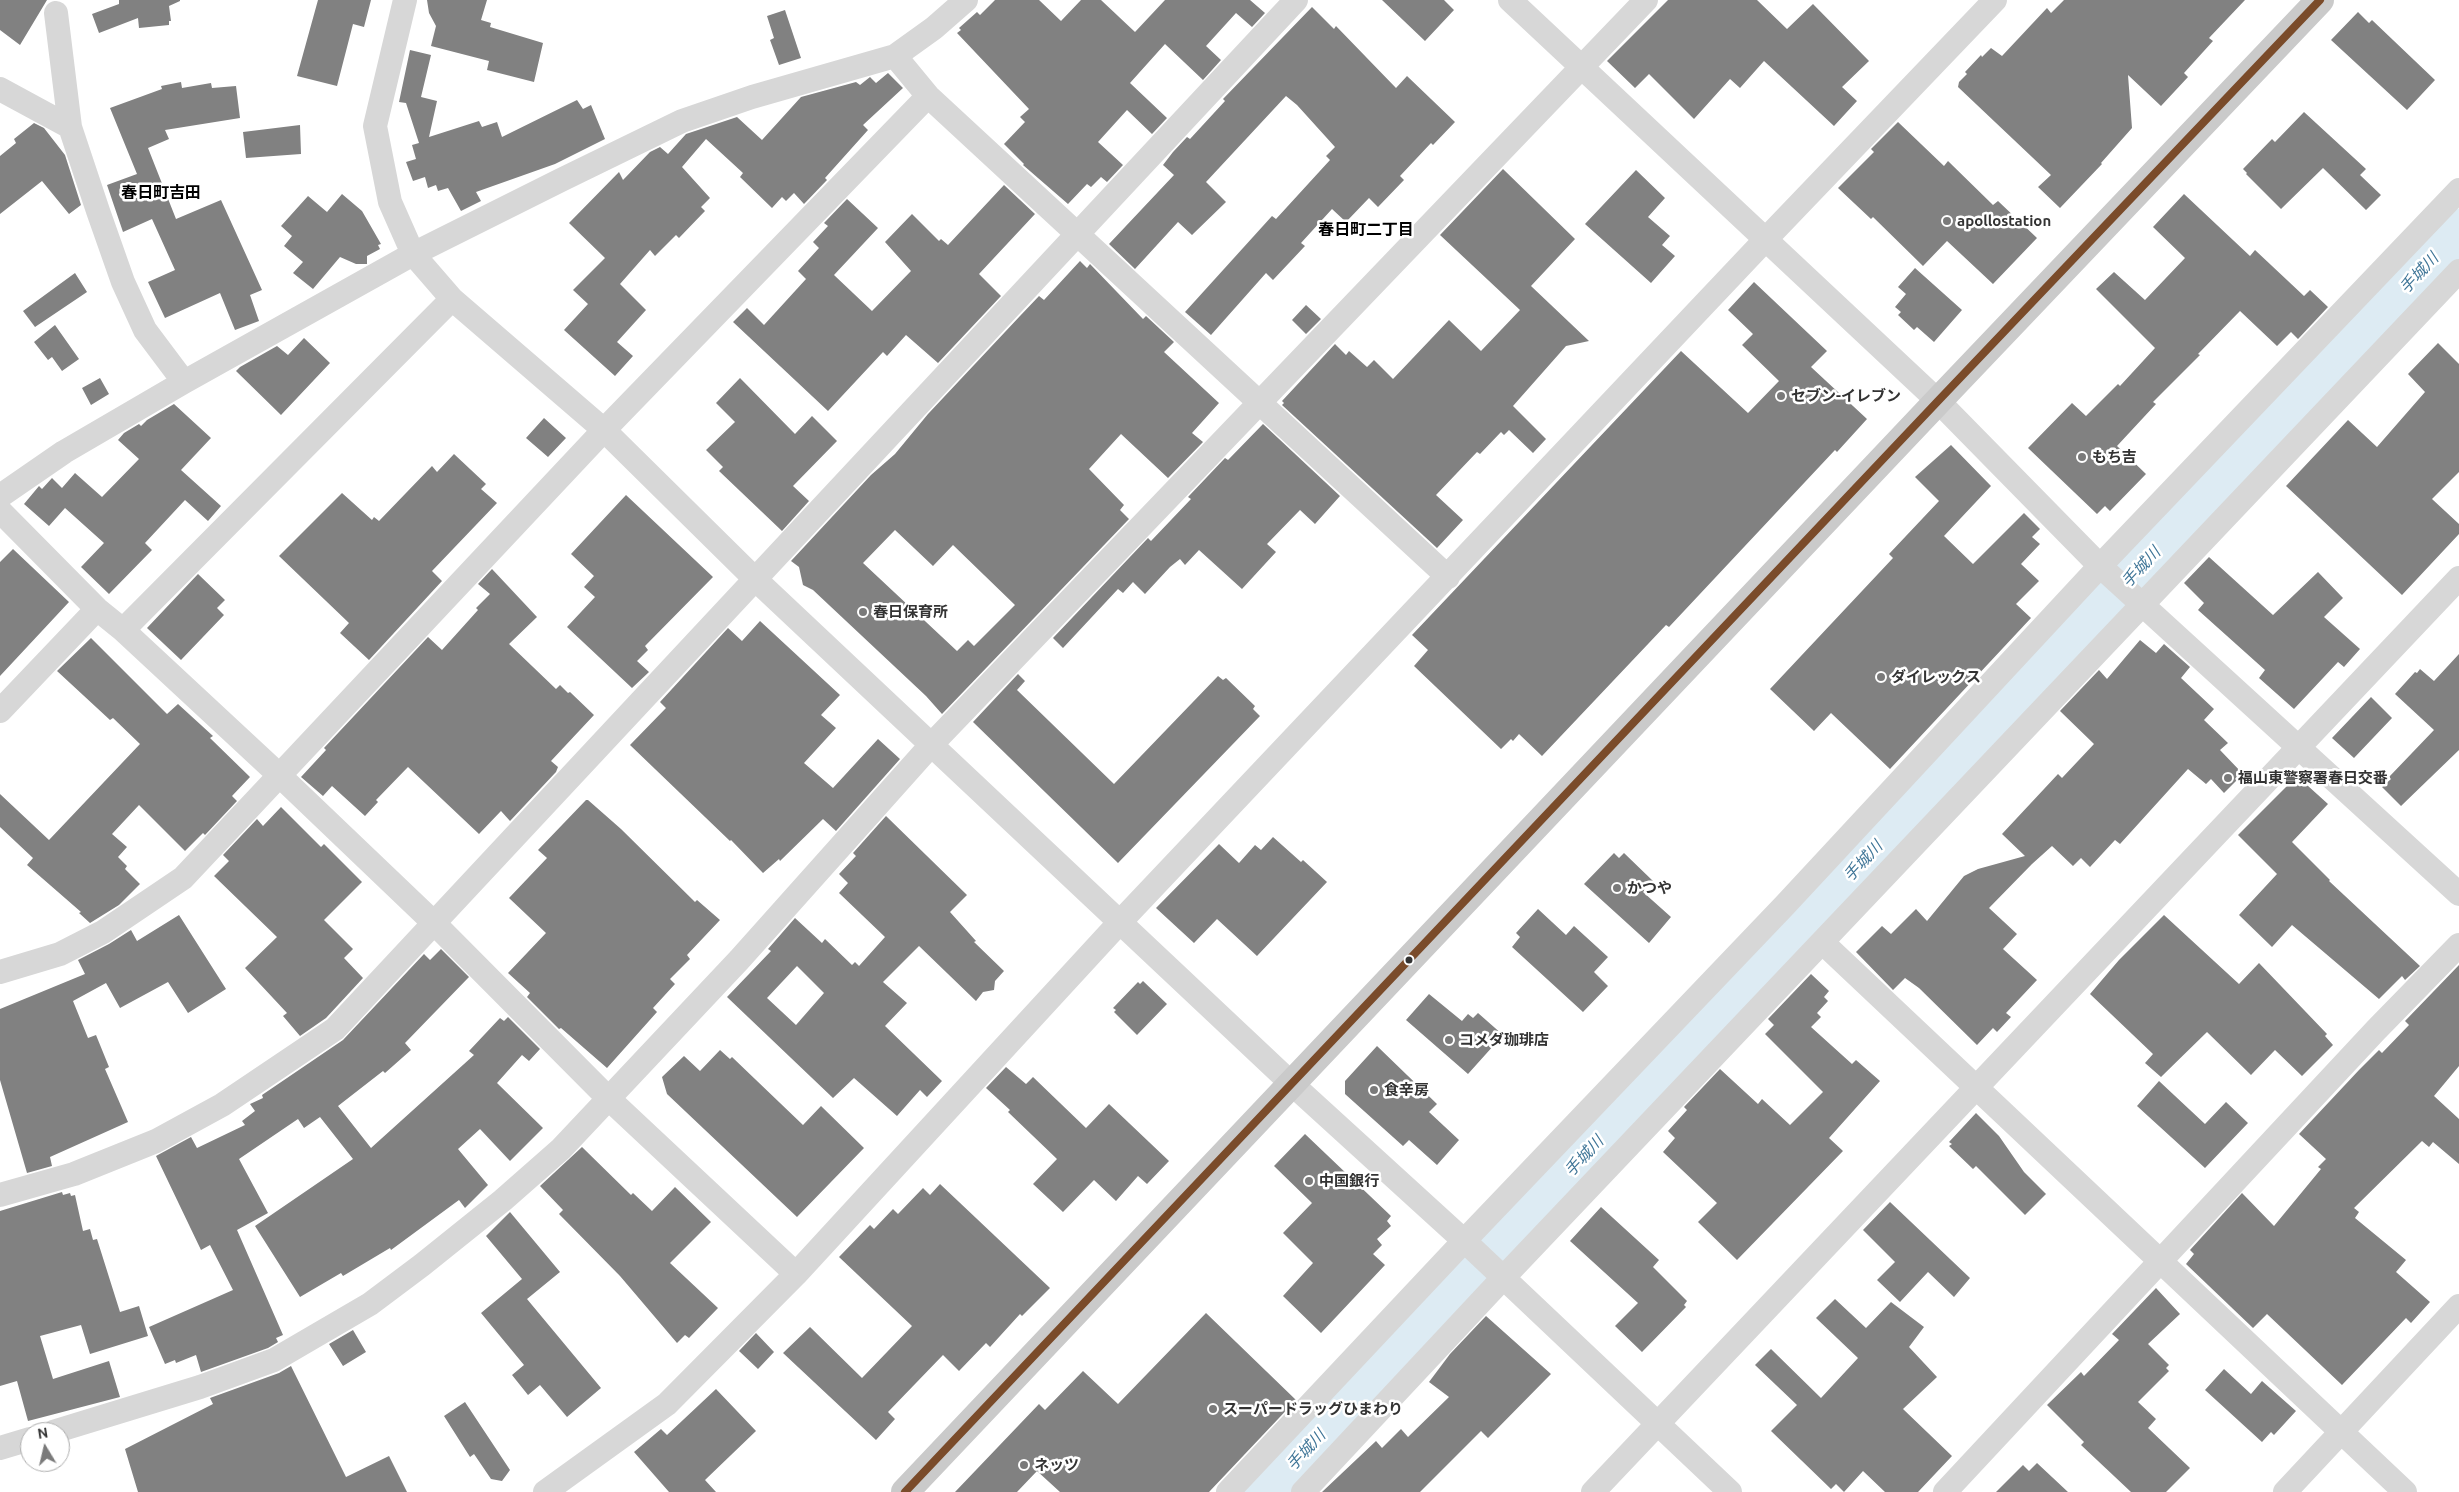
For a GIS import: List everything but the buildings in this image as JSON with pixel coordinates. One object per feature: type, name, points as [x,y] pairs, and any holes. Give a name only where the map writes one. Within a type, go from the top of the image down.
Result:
[{"type":"main road","points":[[905,1492],[2320,0]]},
{"type":"street","points":[[405,0],[375,126],[390,202],[413,254],[452,299],[604,430],[755,579],[1292,1084],[1468,1244],[1730,1492]]},
{"type":"street","points":[[0,496],[64,452],[184,382],[413,254],[682,121],[752,97],[895,56],[934,28],[966,0]]},
{"type":"street","points":[[0,1195],[74,1174],[156,1141],[222,1105],[335,1029],[1296,0]]},
{"type":"street","points":[[1510,0],[1938,401],[2103,568],[2139,599],[2297,748],[2459,894]]},
{"type":"street","points":[[70,1427],[200,1387],[274,1360],[370,1304],[503,1200],[561,1149],[746,952],[932,744],[1646,0]]},
{"type":"street","points":[[545,1492],[667,1404],[796,1274],[1120,922],[1766,239],[1995,0]]},
{"type":"street","points":[[56,13],[70,127],[123,282],[145,330],[184,382]]},
{"type":"street","points":[[895,56],[928,96],[1448,577]]},
{"type":"street","points":[[0,89],[70,127]]},
{"type":"street","points":[[0,972],[68,950],[102,932],[183,878],[278,774],[604,430],[928,96]]},
{"type":"street","points":[[1228,1492],[1468,1244],[1785,905],[2458,193]]},
{"type":"street","points":[[1303,1492],[1499,1274],[1822,942],[2139,599],[2459,270]]},
{"type":"street","points":[[123,630],[452,299]]},
{"type":"street","points":[[0,511],[97,609],[123,630],[278,774],[434,924],[608,1098],[796,1274]]},
{"type":"street","points":[[1592,1492],[2459,578]]},
{"type":"street","points":[[0,711],[97,609]]},
{"type":"street","points":[[1822,942],[2405,1492]]},
{"type":"street","points":[[1945,1492],[2459,945]]},
{"type":"street","points":[[2285,1492],[2459,1306]]},
{"type":"street","points":[[0,1448],[20,1442]]},
{"type":"waterway","name":"手城川","points":[[1266,1492],[2304,392],[2459,231]]},
{"type":"transit line","points":[[905,1492],[2320,0]]},
{"type":"place","name":"apollostation","points":[[1947,221]]},
{"type":"place","name":"セブン-イレブン","points":[[1781,396]]},
{"type":"place","name":"もち吉","points":[[2082,457]]},
{"type":"place","name":"春日保育所","points":[[863,612]]},
{"type":"place","name":"ダイレックス","points":[[1881,677]]},
{"type":"place","name":"福山東警察署春日交番","points":[[2228,778]]},
{"type":"place","name":"かつや","points":[[1617,888]]},
{"type":"place","name":"コメダ珈琲店","points":[[1449,1040]]},
{"type":"place","name":"食辛房","points":[[1374,1090]]},
{"type":"place","name":"中国銀行","points":[[1309,1181]]},
{"type":"place","name":"スーパードラッグひまわり","points":[[1213,1409]]},
{"type":"place","name":"ネッツ","points":[[1024,1465]]},
{"type":"district","name":"春日町吉田","points":[[161,193]]},
{"type":"district","name":"春日町二丁目","points":[[1366,230]]}]
